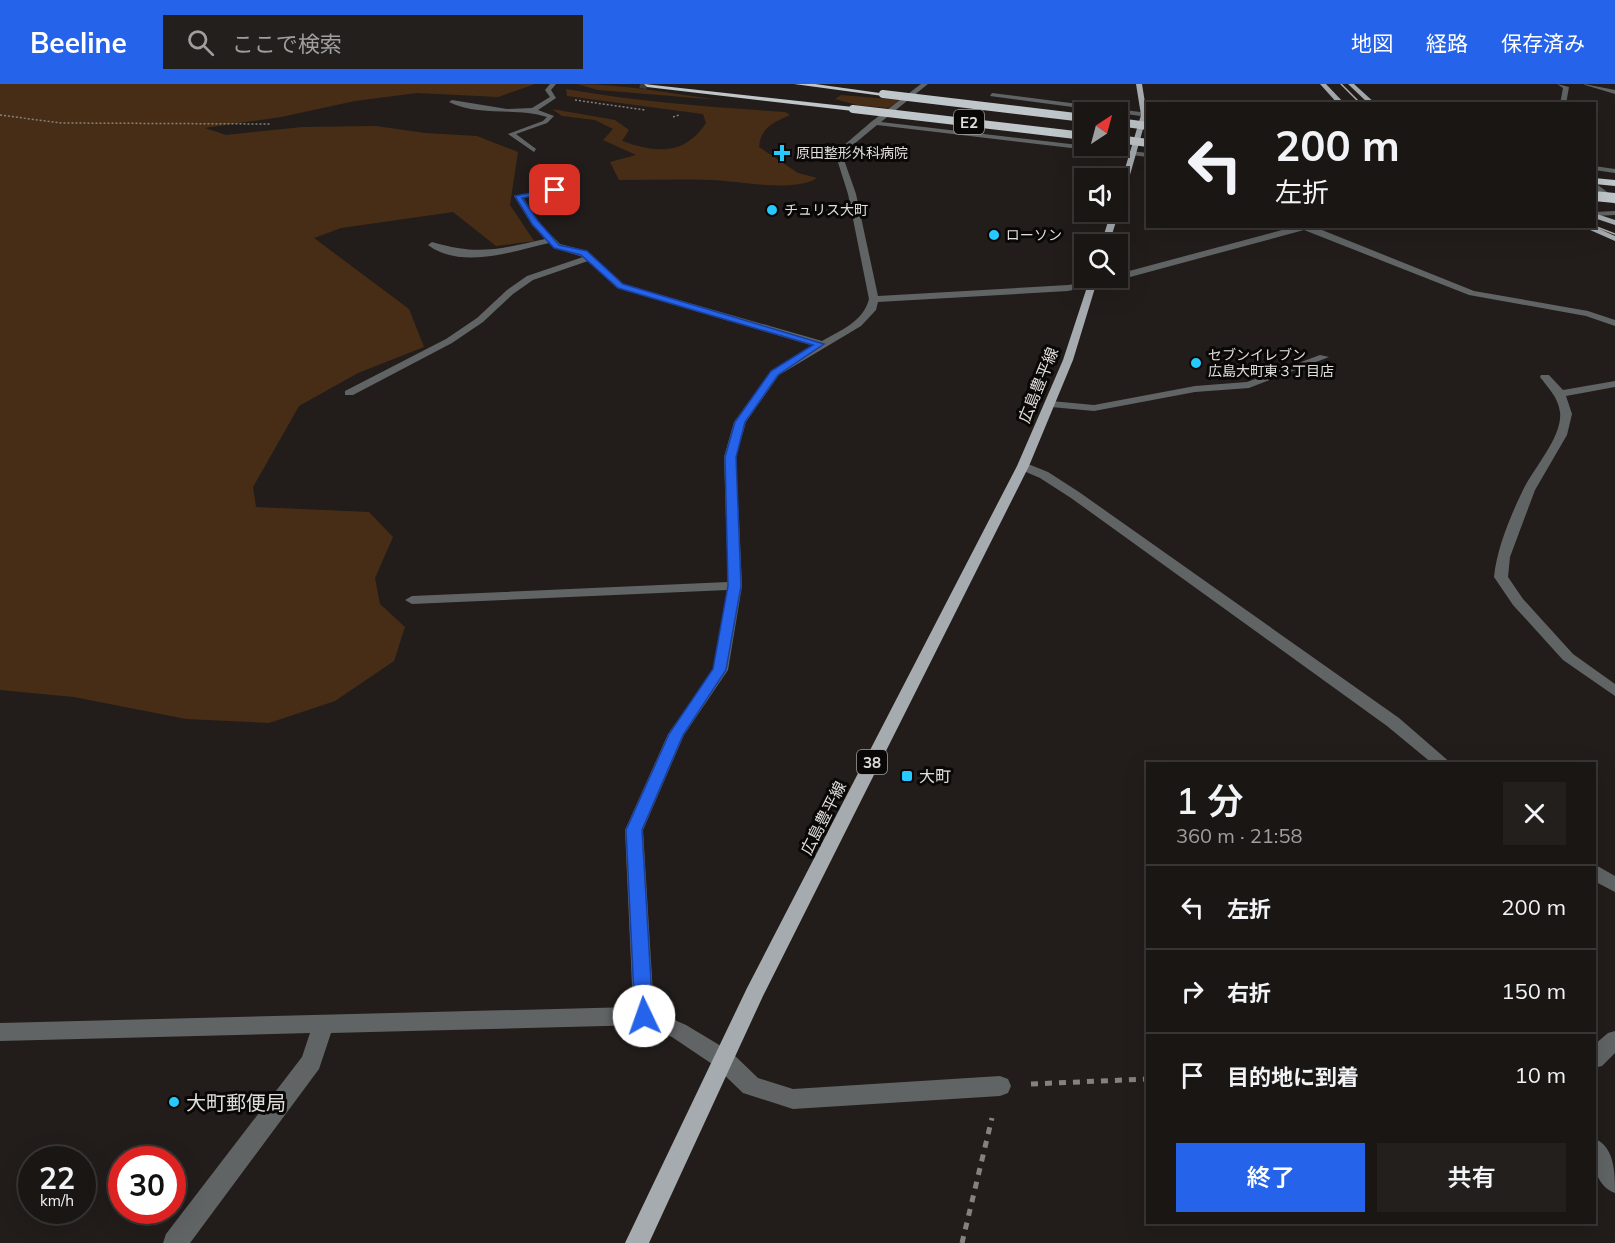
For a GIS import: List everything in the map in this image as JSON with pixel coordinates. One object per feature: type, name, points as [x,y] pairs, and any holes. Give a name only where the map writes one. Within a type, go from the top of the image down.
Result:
[{"type":"highway","name":"E2","points":[[796,84],[1074,117]]},
{"type":"highway","name":"E2","points":[[647,85],[1074,135]]},
{"type":"highway","points":[[1128,123],[1146,126]]},
{"type":"highway","points":[[1128,140],[1146,143]]},
{"type":"highway","points":[[1596,182],[1615,183]]},
{"type":"highway","points":[[1596,196],[1615,200]]},
{"type":"main road","points":[[1128,170],[1146,115],[1139,84]]},
{"type":"main road","points":[[1323,84],[1340,102]]},
{"type":"main road","points":[[1351,84],[1371,102]]},
{"type":"main road","points":[[1596,215],[1615,223]]},
{"type":"main road","points":[[1590,228],[1615,239]]},
{"type":"main road","name":"広島豊平線","points":[[637,1243],[753,993],[1023,466],[1051,404],[1091,288]]},
{"type":"street","points":[[533,110],[553,98],[548,90],[553,84]]},
{"type":"street","points":[[644,1016],[634,830],[676,734],[720,670],[735,586],[730,457],[740,422],[775,373],[820,344],[858,324],[871,310],[874,299],[852,194],[838,153],[925,84]]},
{"type":"street","points":[[1560,84],[1566,87],[1563,102]]},
{"type":"street","points":[[1587,84],[1615,92]]},
{"type":"street","points":[[992,95],[1146,115]]},
{"type":"street","points":[[452,102],[507,111],[533,110],[551,116],[545,122],[511,134],[534,150]]},
{"type":"street","points":[[873,123],[1146,157]]},
{"type":"street","points":[[1596,168],[1615,171]]},
{"type":"street","points":[[1596,184],[1615,200]]},
{"type":"street","points":[[555,190],[518,196],[535,223],[557,246],[584,253],[620,286],[820,344]]},
{"type":"street","points":[[1596,214],[1615,213]]},
{"type":"street","points":[[1128,274],[1303,228]]},
{"type":"street","points":[[1310,228],[1473,293],[1588,314],[1615,324]]},
{"type":"street","points":[[432,245],[447,253],[487,254],[551,240]]},
{"type":"street","points":[[348,393],[449,341],[480,320],[530,279],[589,258]]},
{"type":"street","points":[[874,299],[1074,286]]},
{"type":"street","points":[[1051,404],[1094,408],[1195,389],[1249,385],[1324,357]]},
{"type":"street","points":[[1545,377],[1560,394],[1566,414],[1561,435],[1529,490],[1503,557],[1501,577],[1518,602],[1568,657],[1615,690]]},
{"type":"street","points":[[1560,394],[1615,384]]},
{"type":"street","points":[[1023,466],[1044,475],[1075,495],[1393,722],[1442,762]]},
{"type":"street","points":[[412,600],[735,586]]},
{"type":"street","points":[[1596,872],[1615,885]]},
{"type":"street","points":[[0,1032],[644,1016],[679,1031],[723,1059],[751,1086],[794,1099],[1000,1086]]},
{"type":"street","points":[[175,1243],[311,1062],[324,1024]]},
{"type":"street","points":[[1596,1057],[1615,1040]]},
{"type":"street","points":[[1597,1157],[1615,1182]]},
{"type":"path","points":[[553,98],[651,111]]},
{"type":"path","points":[[670,114],[680,115],[673,117]]},
{"type":"path","points":[[0,115],[81,125],[132,121],[197,123],[234,128],[271,124]]},
{"type":"path","points":[[963,1243],[1000,1086],[1146,1079]]},
{"type":"shaded area","points":[[0,84],[535,84],[498,97],[417,93],[355,101],[281,117],[205,128],[226,135],[302,127],[376,126],[425,133],[477,136],[518,152],[510,205],[534,241],[496,246],[453,212],[341,228],[314,238],[409,309],[424,347],[358,373],[299,406],[253,487],[256,507],[369,512],[393,537],[375,578],[380,604],[405,627],[394,661],[335,701],[269,723],[186,719],[74,697],[0,690]]},
{"type":"shaded area","points":[[577,84],[631,87],[720,100],[598,90]]},
{"type":"shaded area","points":[[566,89],[648,101],[785,112],[790,115],[773,123],[765,130],[759,147],[798,173],[817,178],[795,185],[712,180],[619,180],[610,162],[636,155],[603,140],[613,129],[595,120],[562,116],[552,109],[615,120],[629,130],[622,141],[658,149],[679,146],[697,134],[706,123],[703,114],[567,96]]},
{"type":"shaded area","points":[[841,95],[900,100],[888,108],[857,105],[835,99]]},
{"type":"tunnel","points":[[640,84],[647,85]]},
{"type":"tram line","points":[[1341,84],[1359,102]]},
{"type":"tram line","points":[[1596,227],[1615,234]]},
{"type":"place","name":"原田整形外科病院","points":[[782,153]]},
{"type":"place","name":"チュリス大町","points":[[772,210]]},
{"type":"place","name":"ローソン","points":[[994,235]]},
{"type":"place","name":"セブンイレブン 広島大町東３丁目店","points":[[1196,363]]},
{"type":"place","name":"大町","points":[[907,776]]},
{"type":"place","name":"大町郵便局","points":[[174,1102]]},
{"type":"route","points":[[555,190],[524,193],[518,196],[535,223],[557,246],[584,253],[620,286],[820,344],[775,373],[740,422],[730,457],[735,586],[720,670],[676,734],[634,830],[644,1016]]}]
